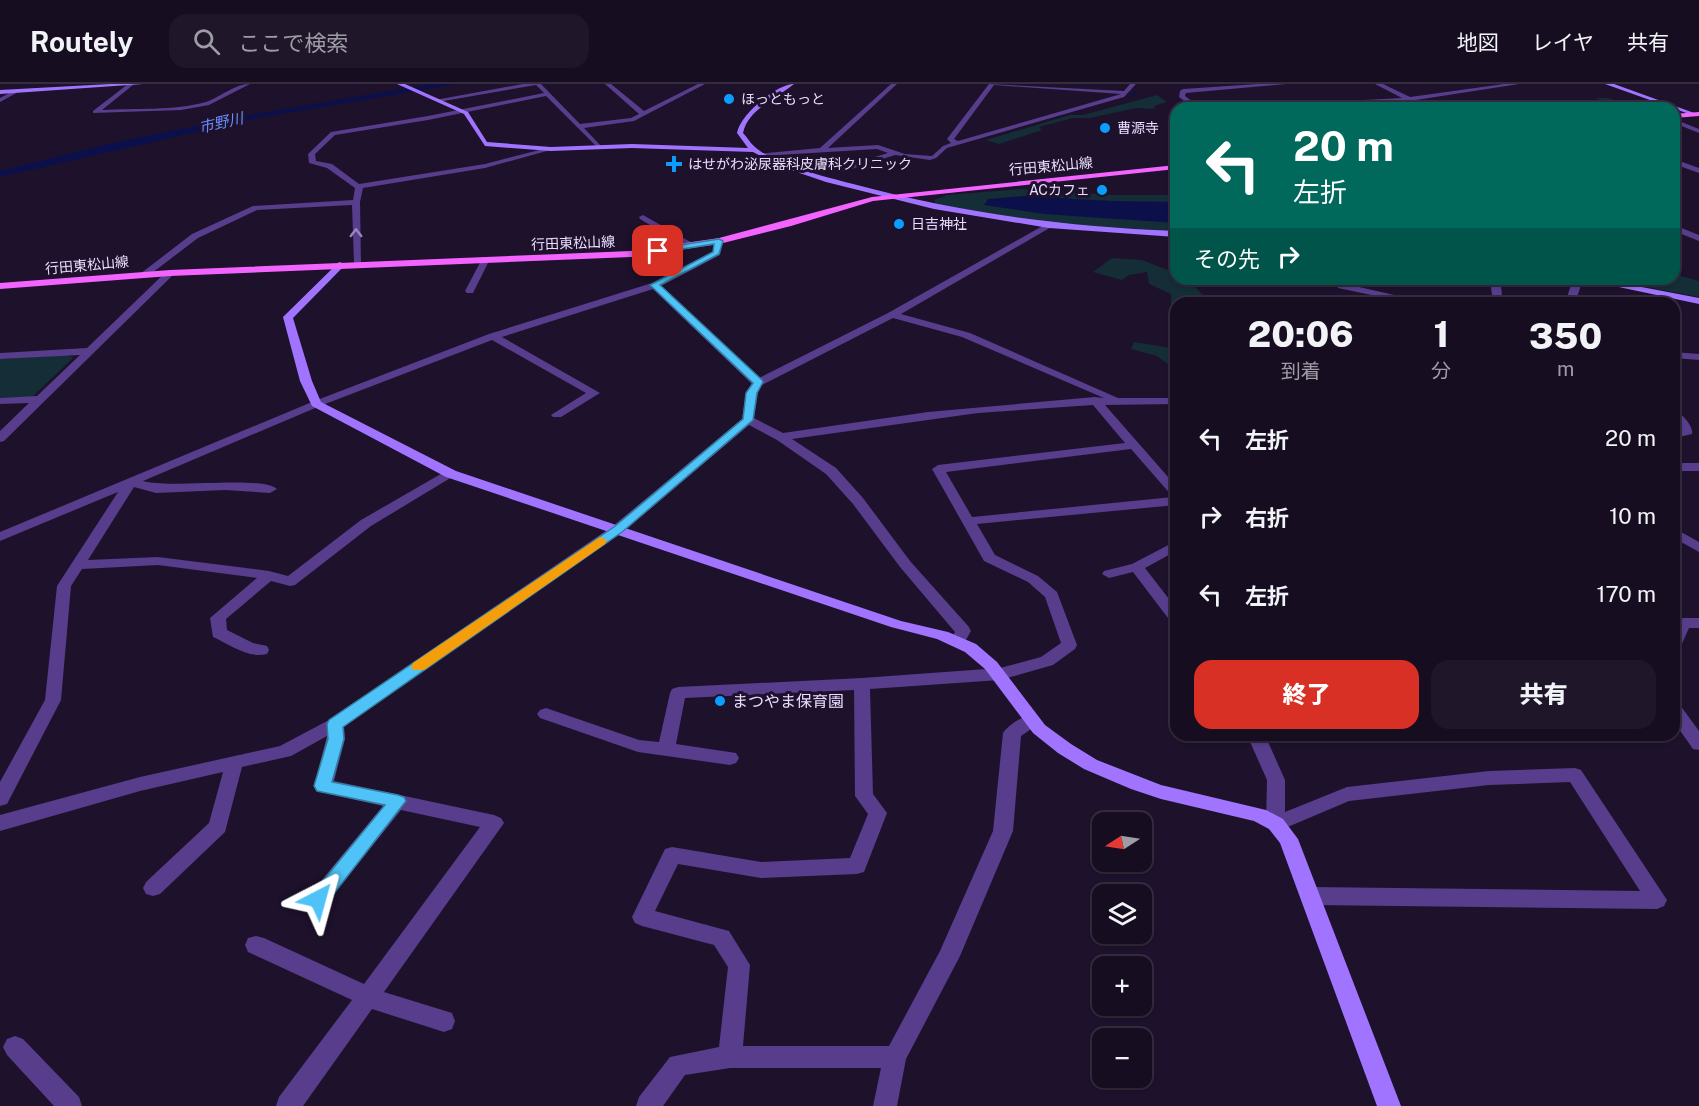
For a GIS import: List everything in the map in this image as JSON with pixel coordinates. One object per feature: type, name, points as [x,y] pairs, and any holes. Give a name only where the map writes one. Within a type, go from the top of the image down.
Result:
[{"type":"main road","points":[[1680,116],[1697,115]]},
{"type":"main road","name":"行田東松山線","points":[[0,286],[145,274],[604,255],[719,241],[887,196],[1170,168]]},
{"type":"street","points":[[0,92],[140,84]]},
{"type":"street","points":[[130,85],[95,112],[181,108],[209,103],[247,84]]},
{"type":"street","points":[[400,84],[461,110],[485,144],[550,149],[598,146],[757,152],[878,147],[904,156],[930,158],[945,147],[1122,96],[1133,84]]},
{"type":"street","points":[[438,100],[533,84]]},
{"type":"street","points":[[538,84],[598,146]]},
{"type":"street","points":[[608,84],[643,114]]},
{"type":"street","points":[[580,126],[632,120],[702,84]]},
{"type":"street","points":[[791,84],[748,115],[742,123],[741,137],[757,152],[779,163],[887,196],[941,209],[1048,226],[1170,234]]},
{"type":"street","points":[[824,149],[894,84]]},
{"type":"street","points":[[957,144],[950,139],[994,84],[1126,93]]},
{"type":"street","points":[[1220,84],[1228,88]]},
{"type":"street","points":[[1189,102],[1182,97],[1183,91],[1283,84]]},
{"type":"street","points":[[1378,84],[1416,102]]},
{"type":"street","points":[[1350,102],[1409,99],[1516,84]]},
{"type":"street","points":[[1608,84],[1660,102]]},
{"type":"street","points":[[0,100],[16,91]]},
{"type":"street","points":[[548,94],[428,118],[333,133],[311,154],[314,163],[329,166],[359,186],[485,166],[550,149]]},
{"type":"street","points":[[1680,109],[1697,115]]},
{"type":"street","points":[[1680,124],[1699,131]]},
{"type":"street","points":[[842,170],[894,153]]},
{"type":"street","points":[[1680,164],[1699,171]]},
{"type":"street","points":[[359,186],[350,264],[288,317],[306,381],[316,404],[451,474],[896,624],[957,640],[1000,674],[1031,722],[1068,752],[1142,787],[1259,815],[1276,824],[1288,839],[1311,896],[1389,1106]]},
{"type":"street","points":[[145,274],[195,236],[256,208],[356,202]]},
{"type":"street","points":[[643,217],[691,246]]},
{"type":"street","points":[[0,824],[140,784],[285,751],[335,724],[618,529],[748,420],[752,393],[758,382],[892,315],[1048,226]]},
{"type":"street","points":[[1680,230],[1699,238]]},
{"type":"street","points":[[0,537],[316,404],[493,336],[655,285],[717,253],[719,241]]},
{"type":"street","points":[[470,291],[486,260]]},
{"type":"street","points":[[0,438],[170,273]]},
{"type":"street","points":[[655,285],[758,382]]},
{"type":"street","points":[[1341,285],[1395,297]]},
{"type":"street","points":[[1617,285],[1678,297]]},
{"type":"street","points":[[1680,297],[1699,301]]},
{"type":"street","points":[[892,315],[966,335],[1119,400]]},
{"type":"street","points":[[493,336],[594,393],[557,415]]},
{"type":"street","points":[[0,356],[89,351]]},
{"type":"street","points":[[1680,355],[1699,357]]},
{"type":"street","points":[[0,401],[40,399]]},
{"type":"street","points":[[1095,400],[1170,487]]},
{"type":"street","points":[[781,437],[889,420],[1042,403],[1095,400],[1170,401]]},
{"type":"street","points":[[748,420],[781,437],[831,471],[858,501],[905,564],[963,631],[957,640]]},
{"type":"street","points":[[1680,421],[1688,431],[1680,433]]},
{"type":"street","points":[[666,749],[678,693],[862,684],[1000,674],[1047,661],[1070,645],[1052,595],[1033,579],[989,558],[938,469],[1135,445]]},
{"type":"street","points":[[1680,467],[1699,467]]},
{"type":"street","points":[[77,565],[158,561],[269,575],[291,582],[366,523],[451,474]]},
{"type":"street","points":[[130,482],[156,489],[225,486],[270,489]]},
{"type":"street","points":[[0,799],[53,700],[64,586],[130,482]]},
{"type":"street","points":[[969,520],[1170,502]]},
{"type":"street","points":[[0,524],[27,525]]},
{"type":"street","points":[[1680,536],[1699,548]]},
{"type":"street","points":[[1109,574],[1137,567],[1170,548]]},
{"type":"street","points":[[1137,567],[1170,611]]},
{"type":"street","points":[[261,650],[249,648],[219,633],[218,618],[269,575]]},
{"type":"street","points":[[1680,629],[1683,622],[1699,623]]},
{"type":"street","points":[[729,1057],[739,965],[721,938],[642,918],[672,855],[761,870],[857,866],[878,813],[864,796],[862,684]]},
{"type":"street","points":[[546,714],[638,746],[730,758]]},
{"type":"street","points":[[1680,720],[1699,744]]},
{"type":"street","points":[[885,1106],[895,1058],[949,956],[1003,831],[1012,733],[1031,722]]},
{"type":"street","points":[[288,1106],[494,823],[323,786],[336,739],[335,724]]},
{"type":"street","points":[[1259,741],[1276,780],[1276,824]]},
{"type":"street","points":[[153,888],[218,827],[234,764]]},
{"type":"street","points":[[1276,824],[1347,794],[1489,778],[1575,775],[1657,900],[1311,896]]},
{"type":"street","points":[[318,899],[398,801]]},
{"type":"street","points":[[256,945],[368,997],[444,1022]]},
{"type":"street","points":[[15,1047],[70,1106]]},
{"type":"street","points":[[648,1106],[678,1065],[729,1057],[895,1058]]},
{"type":"shaded area","points":[[1157,95],[1167,102],[1154,106],[1155,109],[1137,108],[1089,118],[1073,118],[1039,127],[1042,130],[999,144],[986,140],[1070,115],[1083,115]]},
{"type":"shaded area","points":[[1595,98],[1648,102],[1607,102]]},
{"type":"shaded area","points":[[1022,189],[1114,195],[1170,195],[1170,231],[1050,224],[936,205],[934,200],[947,195]]},
{"type":"shaded area","points":[[1112,258],[1142,260],[1170,271],[1170,285],[1194,285],[1204,297],[1171,297],[1171,294],[1149,284],[1147,272],[1129,275],[1122,280],[1093,272]]},
{"type":"shaded area","points":[[1680,276],[1699,281],[1699,297],[1636,285],[1680,285]]},
{"type":"shaded area","points":[[1134,342],[1170,348],[1170,366],[1157,356],[1131,349]]},
{"type":"shaded area","points":[[68,355],[73,358],[32,397],[0,398],[0,359]]},
{"type":"water","name":"市野川","points":[[431,84],[457,84],[257,118],[0,177],[0,171],[108,144],[254,114]]},
{"type":"water","points":[[1024,196],[1170,202],[1170,223],[1044,214],[984,205],[988,199]]},
{"type":"waterway","points":[[1131,96],[1136,92]]},
{"type":"slow traffic","points":[[418,667],[600,541]]},
{"type":"place","name":"ほっともっと","points":[[729,99]]},
{"type":"place","name":"曹源寺","points":[[1105,128]]},
{"type":"place","name":"はせがわ泌尿器科皮膚科クリニック","points":[[674,164]]},
{"type":"place","name":"ACカフェ","points":[[1102,190]]},
{"type":"place","name":"日吉神社","points":[[899,224]]},
{"type":"place","name":"まつやま保育園","points":[[720,701]]},
{"type":"route","points":[[318,899],[398,801],[323,786],[336,739],[335,724],[618,529],[748,420],[752,393],[758,382],[655,285],[717,253],[719,241],[658,251]]}]
